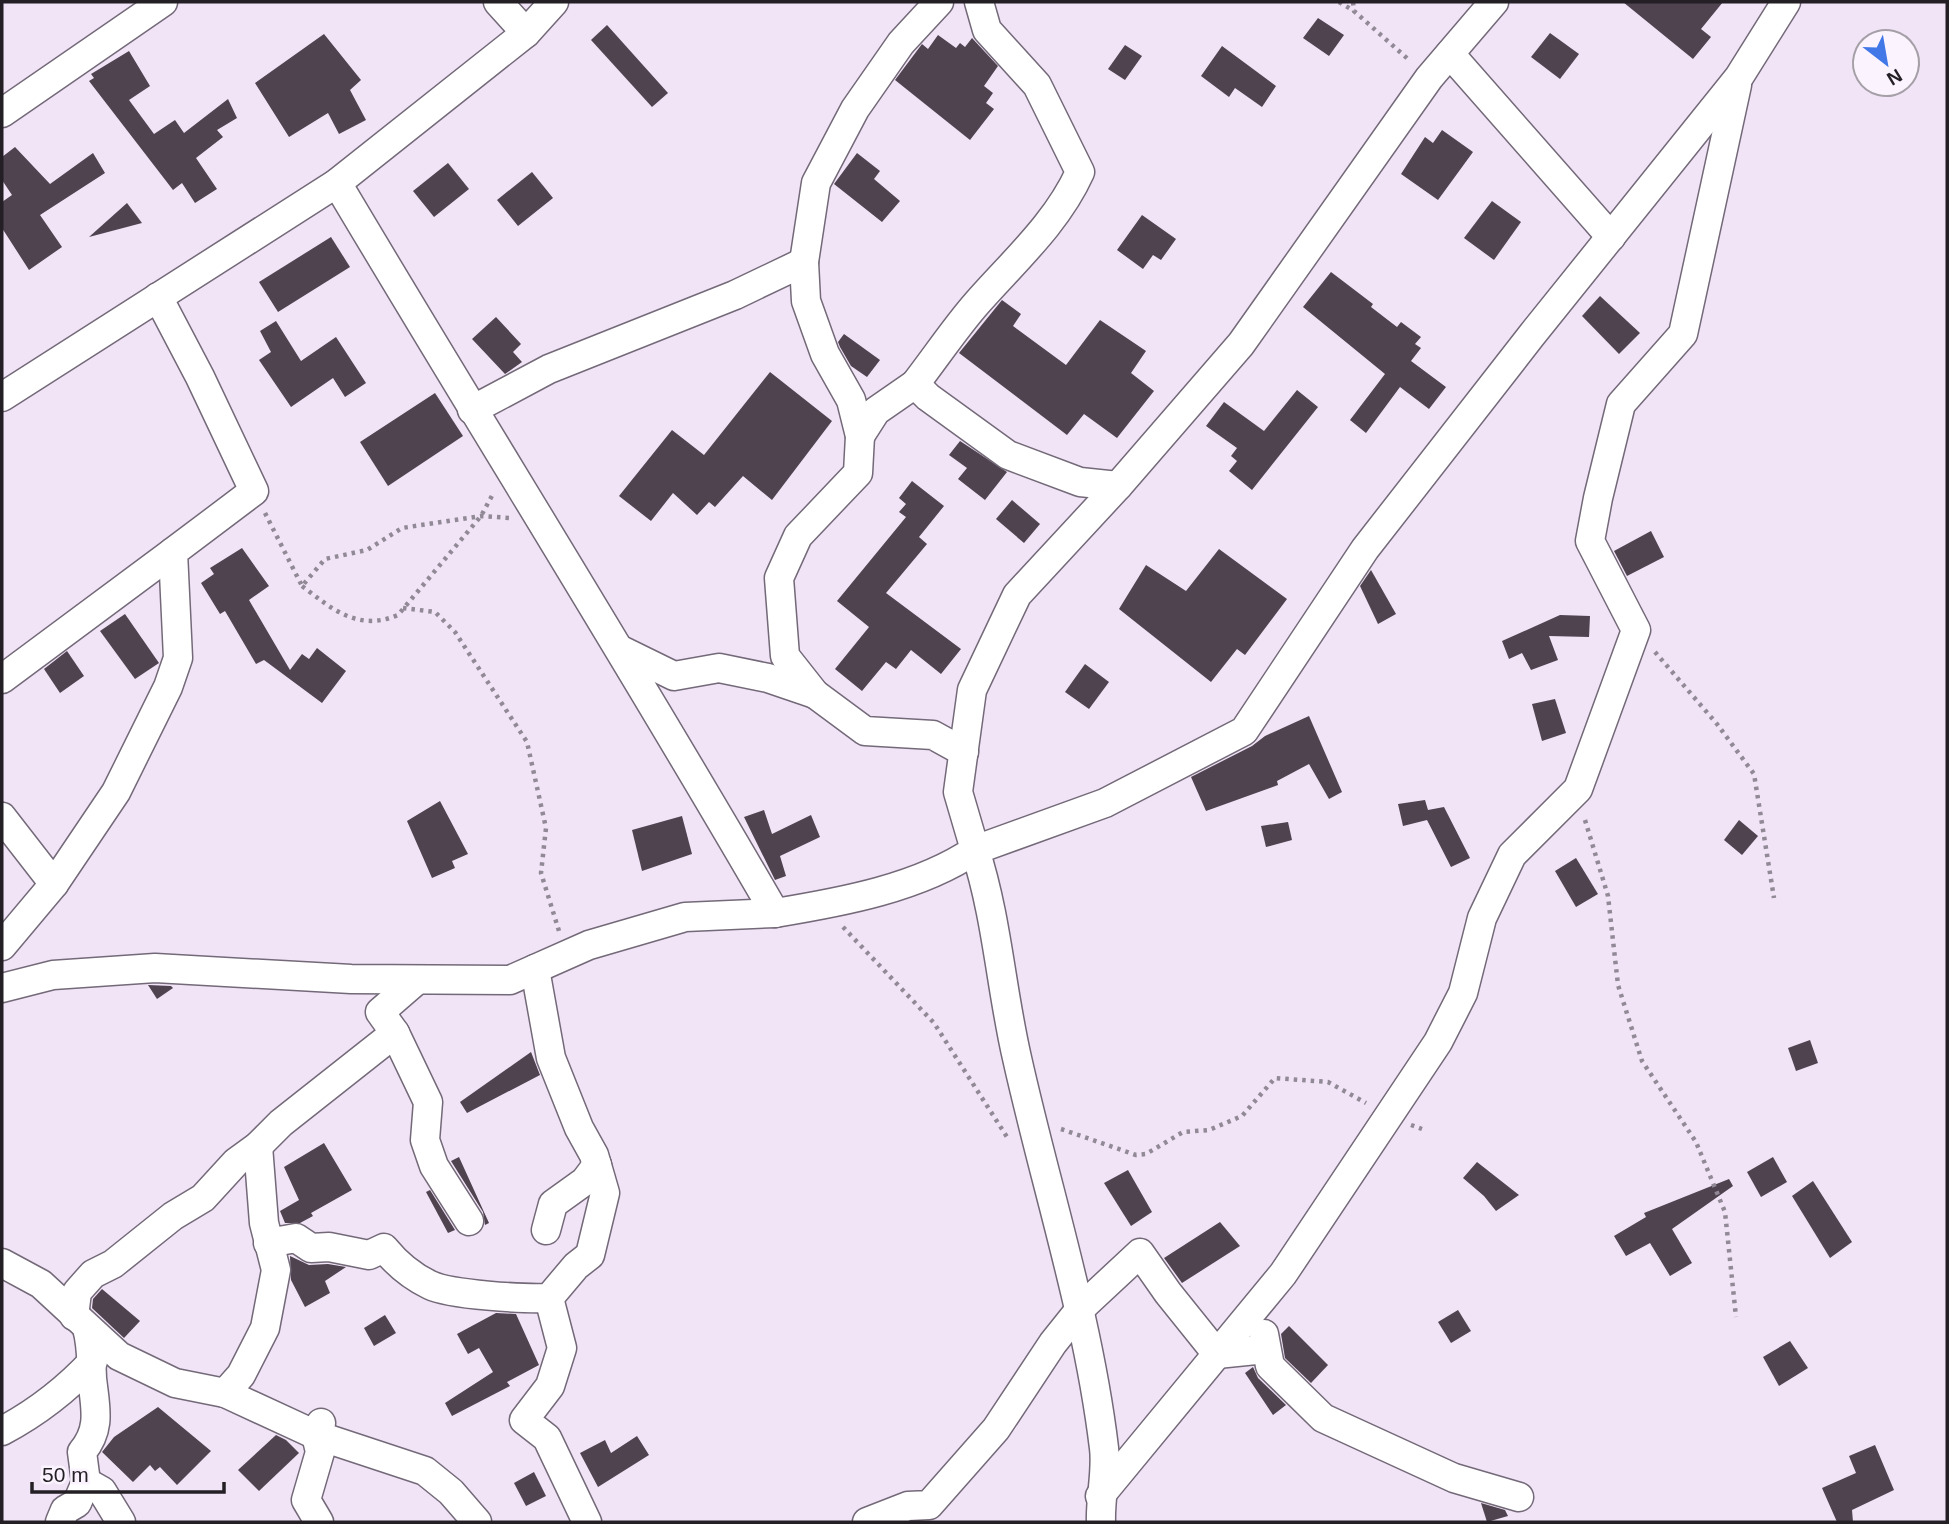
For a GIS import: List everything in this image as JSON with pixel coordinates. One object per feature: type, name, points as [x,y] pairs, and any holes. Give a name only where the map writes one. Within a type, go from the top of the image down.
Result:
[{"type":"street","points":[[2,114],[163,2]]},
{"type":"street","points":[[498,2],[526,33]]},
{"type":"street","points":[[2,397],[337,183],[526,33],[554,2]]},
{"type":"street","points":[[939,2],[901,43],[855,109],[816,183],[804,262],[806,301],[825,354],[863,405],[858,473],[798,536],[779,578],[785,656],[815,694],[865,731],[933,735],[964,752]]},
{"type":"street","points":[[863,405],[915,384],[978,302],[1005,275],[1069,197],[1080,172],[1037,85],[987,30],[979,2]]},
{"type":"street","points":[[1100,1509],[1104,1451],[1081,1308],[1043,1171],[1008,1020],[984,877],[958,793],[972,690],[1017,595],[1118,486],[1241,344],[1429,78],[1494,2]]},
{"type":"street","points":[[2,988],[53,975],[155,968],[351,979],[510,981],[589,945],[685,917],[775,913],[821,905],[949,867],[975,850],[1105,803],[1244,731],[1365,549],[1739,77],[1786,2]]},
{"type":"street","points":[[1450,54],[1611,237]]},
{"type":"street","points":[[1100,1509],[1217,1354],[1283,1275],[1438,1042],[1463,993],[1482,918],[1512,855],[1578,789],[1636,630],[1590,541],[1598,499],[1621,404],[1683,334],[1739,77]]},
{"type":"street","points":[[337,183],[472,410],[623,651],[775,913]]},
{"type":"street","points":[[472,410],[549,369],[735,295],[804,262]]},
{"type":"street","points":[[2,679],[254,491],[200,377],[158,297]]},
{"type":"street","points":[[915,384],[928,397],[1008,455],[1080,482],[1118,486]]},
{"type":"street","points":[[2,946],[54,884],[116,792],[168,687],[178,658],[173,552]]},
{"type":"street","points":[[623,651],[674,676],[719,668],[768,678],[815,694]]},
{"type":"street","points":[[2,817],[54,884]]},
{"type":"street","points":[[268,1243],[296,1238],[310,1248],[329,1247],[369,1255],[384,1248],[398,1266],[433,1287],[518,1299],[549,1298],[576,1266],[590,1255],[605,1193],[597,1165],[551,1058],[535,969]]},
{"type":"street","points":[[417,980],[380,1012],[395,1033],[428,1102],[425,1140],[434,1166],[469,1222]]},
{"type":"street","points":[[60,1522],[65,1510],[78,1503],[86,1482],[82,1452],[92,1440],[97,1406],[92,1376],[93,1361],[80,1322],[77,1292],[173,1216],[203,1198],[236,1162],[258,1146],[281,1123],[395,1033]]},
{"type":"street","points":[[225,1393],[241,1375],[265,1328],[276,1270],[264,1223],[258,1146]]},
{"type":"street","points":[[546,1230],[553,1204],[585,1181],[597,1165]]},
{"type":"street","points":[[867,1522],[908,1506],[929,1505],[996,1429],[1053,1343],[1081,1308],[1140,1253],[1167,1293],[1217,1354]]},
{"type":"street","points":[[2,1263],[41,1284],[119,1356],[176,1383],[225,1393],[425,1471],[452,1492],[477,1522]]},
{"type":"street","points":[[41,1284],[84,1284]]},
{"type":"street","points":[[549,1298],[562,1348],[550,1386],[524,1420],[547,1438],[587,1522]]},
{"type":"street","points":[[1261,1302],[1270,1366],[1323,1418],[1454,1478],[1519,1497]]},
{"type":"street","points":[[1217,1354],[1266,1349]]},
{"type":"street","points":[[2,1431],[23,1420],[93,1361]]},
{"type":"street","points":[[318,1429],[320,1452],[306,1500],[319,1522]]},
{"type":"street","points":[[86,1482],[102,1491],[121,1522]]},
{"type":"path","points":[[1339,2],[1354,11],[1429,78]]},
{"type":"path","points":[[1353,2],[1354,11]]},
{"type":"path","points":[[254,491],[302,586],[340,615],[380,623],[398,615],[481,516],[507,466]]},
{"type":"path","points":[[302,586],[325,559],[367,551],[402,528],[481,516],[504,517],[545,527]]},
{"type":"path","points":[[403,608],[435,611],[455,632],[527,741],[546,828],[541,873],[566,956]]},
{"type":"path","points":[[1636,630],[1717,724],[1754,774],[1774,898]]},
{"type":"path","points":[[1578,789],[1590,844],[1608,896],[1618,985],[1642,1061],[1696,1142],[1725,1212],[1737,1317]]},
{"type":"path","points":[[821,905],[934,1023],[1007,1138],[1043,1171]]},
{"type":"path","points":[[1028,1108],[1066,1132],[1136,1155],[1146,1154],[1184,1132],[1209,1130],[1242,1116],[1275,1078],[1328,1082],[1388,1116],[1422,1129]]},
{"type":"building","points":[[1623,2],[1723,2],[1701,29],[1711,37],[1693,59]]},
{"type":"building","points":[[1318,18],[1344,35],[1329,56],[1303,38]]},
{"type":"building","points":[[607,25],[668,93],[652,107],[591,40]]},
{"type":"building","points":[[1550,33],[1579,54],[1560,79],[1531,57]]},
{"type":"building","points":[[324,34],[361,80],[350,90],[366,120],[339,134],[328,113],[289,137],[255,83]]},
{"type":"building","points":[[938,35],[956,48],[960,43],[965,47],[972,38],[998,66],[984,86],[993,93],[986,103],[994,109],[970,140],[895,80],[922,44],[928,49]]},
{"type":"building","points":[[1125,45],[1142,56],[1125,80],[1108,69]]},
{"type":"building","points":[[1222,46],[1276,86],[1262,107],[1235,88],[1229,97],[1201,76]]},
{"type":"building","points":[[129,51],[150,86],[129,100],[154,134],[175,120],[184,133],[228,99],[237,118],[217,130],[223,137],[196,158],[217,189],[195,203],[182,183],[173,190],[89,81],[94,78],[91,74]]},
{"type":"building","points":[[1442,130],[1473,152],[1438,200],[1401,174],[1425,137],[1433,143]]},
{"type":"building","points":[[15,147],[50,184],[93,153],[105,173],[40,215],[62,247],[29,270],[2,228],[2,202],[12,195],[2,180],[2,157]]},
{"type":"building","points":[[857,153],[880,171],[874,179],[900,201],[882,222],[834,184]]},
{"type":"building","points":[[448,163],[469,189],[434,217],[413,191]]},
{"type":"building","points":[[532,172],[553,198],[518,226],[497,200]]},
{"type":"building","points":[[1492,201],[1521,222],[1494,260],[1464,238]]},
{"type":"building","points":[[127,203],[142,223],[89,237]]},
{"type":"building","points":[[1142,215],[1176,239],[1161,260],[1153,255],[1143,269],[1117,250]]},
{"type":"building","points":[[331,237],[350,267],[278,312],[259,282]]},
{"type":"building","points":[[1331,272],[1373,304],[1371,307],[1397,327],[1401,322],[1421,337],[1415,344],[1421,348],[1411,361],[1446,387],[1429,409],[1400,387],[1366,433],[1350,420],[1385,374],[1303,307]]},
{"type":"building","points":[[1600,296],[1640,333],[1619,354],[1582,316]]},
{"type":"building","points":[[1002,300],[1021,314],[1013,326],[1066,365],[1100,320],[1146,351],[1131,373],[1154,391],[1117,438],[1084,414],[1067,435],[959,353]]},
{"type":"building","points":[[496,317],[521,344],[513,352],[522,362],[505,374],[472,339]]},
{"type":"building","points":[[276,321],[301,361],[336,337],[366,383],[345,397],[333,378],[291,407],[259,360],[271,352],[260,331]]},
{"type":"building","points":[[844,334],[880,360],[867,377],[851,366],[840,347],[838,342]]},
{"type":"building","points":[[770,372],[832,421],[772,500],[743,476],[715,507],[709,502],[697,515],[673,493],[651,521],[619,496],[672,430],[704,455]]},
{"type":"building","points":[[1297,390],[1318,407],[1252,490],[1229,471],[1237,461],[1231,456],[1237,448],[1206,426],[1224,402],[1264,431]]},
{"type":"building","points":[[435,393],[463,436],[388,486],[360,442]]},
{"type":"building","points":[[960,441],[1007,472],[985,500],[958,479],[967,468],[949,455]]},
{"type":"building","points":[[912,481],[944,506],[919,537],[927,544],[886,593],[961,649],[941,674],[911,650],[896,669],[886,662],[862,691],[835,669],[869,627],[837,601],[906,517],[899,512],[906,504],[899,498]]},
{"type":"building","points":[[1012,500],[1040,524],[1024,543],[996,519]]},
{"type":"building","points":[[1651,531],[1664,557],[1627,576],[1614,551]]},
{"type":"building","points":[[242,548],[269,586],[249,600],[290,670],[302,654],[309,659],[317,648],[346,671],[322,703],[264,660],[256,664],[225,611],[220,614],[201,583],[214,574],[210,568]]},
{"type":"building","points":[[1219,549],[1287,599],[1245,655],[1237,649],[1211,682],[1119,609],[1146,565],[1186,591]]},
{"type":"building","points":[[1371,570],[1396,614],[1378,624],[1360,586]]},
{"type":"building","points":[[125,614],[159,663],[135,679],[100,631]]},
{"type":"building","points":[[1560,615],[1590,616],[1589,637],[1549,636],[1558,660],[1531,670],[1522,653],[1509,659],[1502,641]]},
{"type":"building","points":[[67,651],[84,676],[60,693],[44,669]]},
{"type":"building","points":[[1085,664],[1109,682],[1089,709],[1065,692]]},
{"type":"building","points":[[1555,699],[1566,733],[1542,741],[1532,704]]},
{"type":"building","points":[[1309,716],[1342,792],[1329,799],[1309,764],[1277,781],[1278,785],[1206,811],[1191,777],[1252,746],[1265,736]]},
{"type":"building","points":[[1425,800],[1428,810],[1444,807],[1470,858],[1451,867],[1427,820],[1403,826],[1398,804]]},
{"type":"building","points":[[440,801],[468,854],[452,861],[455,868],[432,878],[407,821]]},
{"type":"building","points":[[764,810],[772,834],[811,815],[820,837],[780,856],[786,876],[775,880],[744,817]]},
{"type":"building","points":[[682,816],[692,854],[642,871],[632,830]]},
{"type":"building","points":[[1739,820],[1758,836],[1742,855],[1724,840]]},
{"type":"building","points":[[1288,822],[1292,840],[1266,847],[1261,826]]},
{"type":"building","points":[[1576,858],[1598,894],[1576,907],[1555,871]]},
{"type":"building","points":[[148,985],[171,986],[173,988],[157,999]]},
{"type":"building","points":[[1810,1040],[1818,1063],[1796,1071],[1788,1048]]},
{"type":"building","points":[[531,1052],[540,1075],[467,1113],[460,1102]]},
{"type":"building","points":[[324,1143],[352,1190],[311,1213],[313,1216],[300,1223],[285,1223],[280,1211],[299,1200],[284,1167]]},
{"type":"building","points":[[459,1157],[489,1223],[485,1225],[483,1212],[451,1161]]},
{"type":"building","points":[[1773,1157],[1787,1182],[1761,1197],[1747,1172]]},
{"type":"building","points":[[1477,1162],[1519,1195],[1496,1211],[1484,1196],[1463,1178]]},
{"type":"building","points":[[1128,1170],[1152,1212],[1131,1226],[1104,1183]]},
{"type":"building","points":[[1729,1179],[1733,1186],[1672,1229],[1692,1263],[1670,1276],[1650,1243],[1626,1256],[1614,1236],[1646,1217],[1644,1213]]},
{"type":"building","points":[[1813,1181],[1852,1242],[1830,1258],[1792,1196]]},
{"type":"building","points":[[430,1190],[455,1230],[448,1233],[426,1192]]},
{"type":"building","points":[[1220,1222],[1240,1246],[1182,1283],[1164,1258]]},
{"type":"building","points":[[290,1256],[309,1265],[346,1267],[325,1281],[330,1293],[305,1307],[291,1280]]},
{"type":"building","points":[[102,1289],[140,1321],[124,1338],[92,1308],[93,1299]]},
{"type":"building","points":[[1458,1310],[1471,1331],[1451,1343],[1438,1322]]},
{"type":"building","points":[[496,1313],[516,1314],[539,1365],[507,1382],[510,1386],[452,1416],[445,1403],[493,1372],[479,1348],[468,1354],[457,1334]]},
{"type":"building","points":[[385,1315],[396,1333],[374,1346],[364,1328]]},
{"type":"building","points":[[1289,1326],[1328,1365],[1311,1383],[1285,1358],[1281,1334]]},
{"type":"building","points":[[1790,1341],[1808,1368],[1779,1386],[1763,1357]]},
{"type":"building","points":[[1253,1367],[1258,1378],[1286,1405],[1273,1415],[1245,1373]]},
{"type":"building","points":[[158,1407],[211,1451],[177,1485],[160,1467],[155,1471],[150,1465],[133,1482],[102,1452],[114,1437]]},
{"type":"building","points":[[276,1435],[286,1440],[299,1453],[259,1491],[238,1470]]},
{"type":"building","points":[[637,1436],[649,1455],[598,1487],[580,1453],[605,1440],[611,1453]]},
{"type":"building","points":[[1875,1445],[1894,1490],[1852,1510],[1853,1522],[1837,1522],[1822,1488],[1856,1473],[1849,1456]]},
{"type":"building","points":[[534,1472],[546,1496],[526,1506],[514,1483]]},
{"type":"building","points":[[1481,1503],[1505,1510],[1508,1516],[1487,1522]]}]
